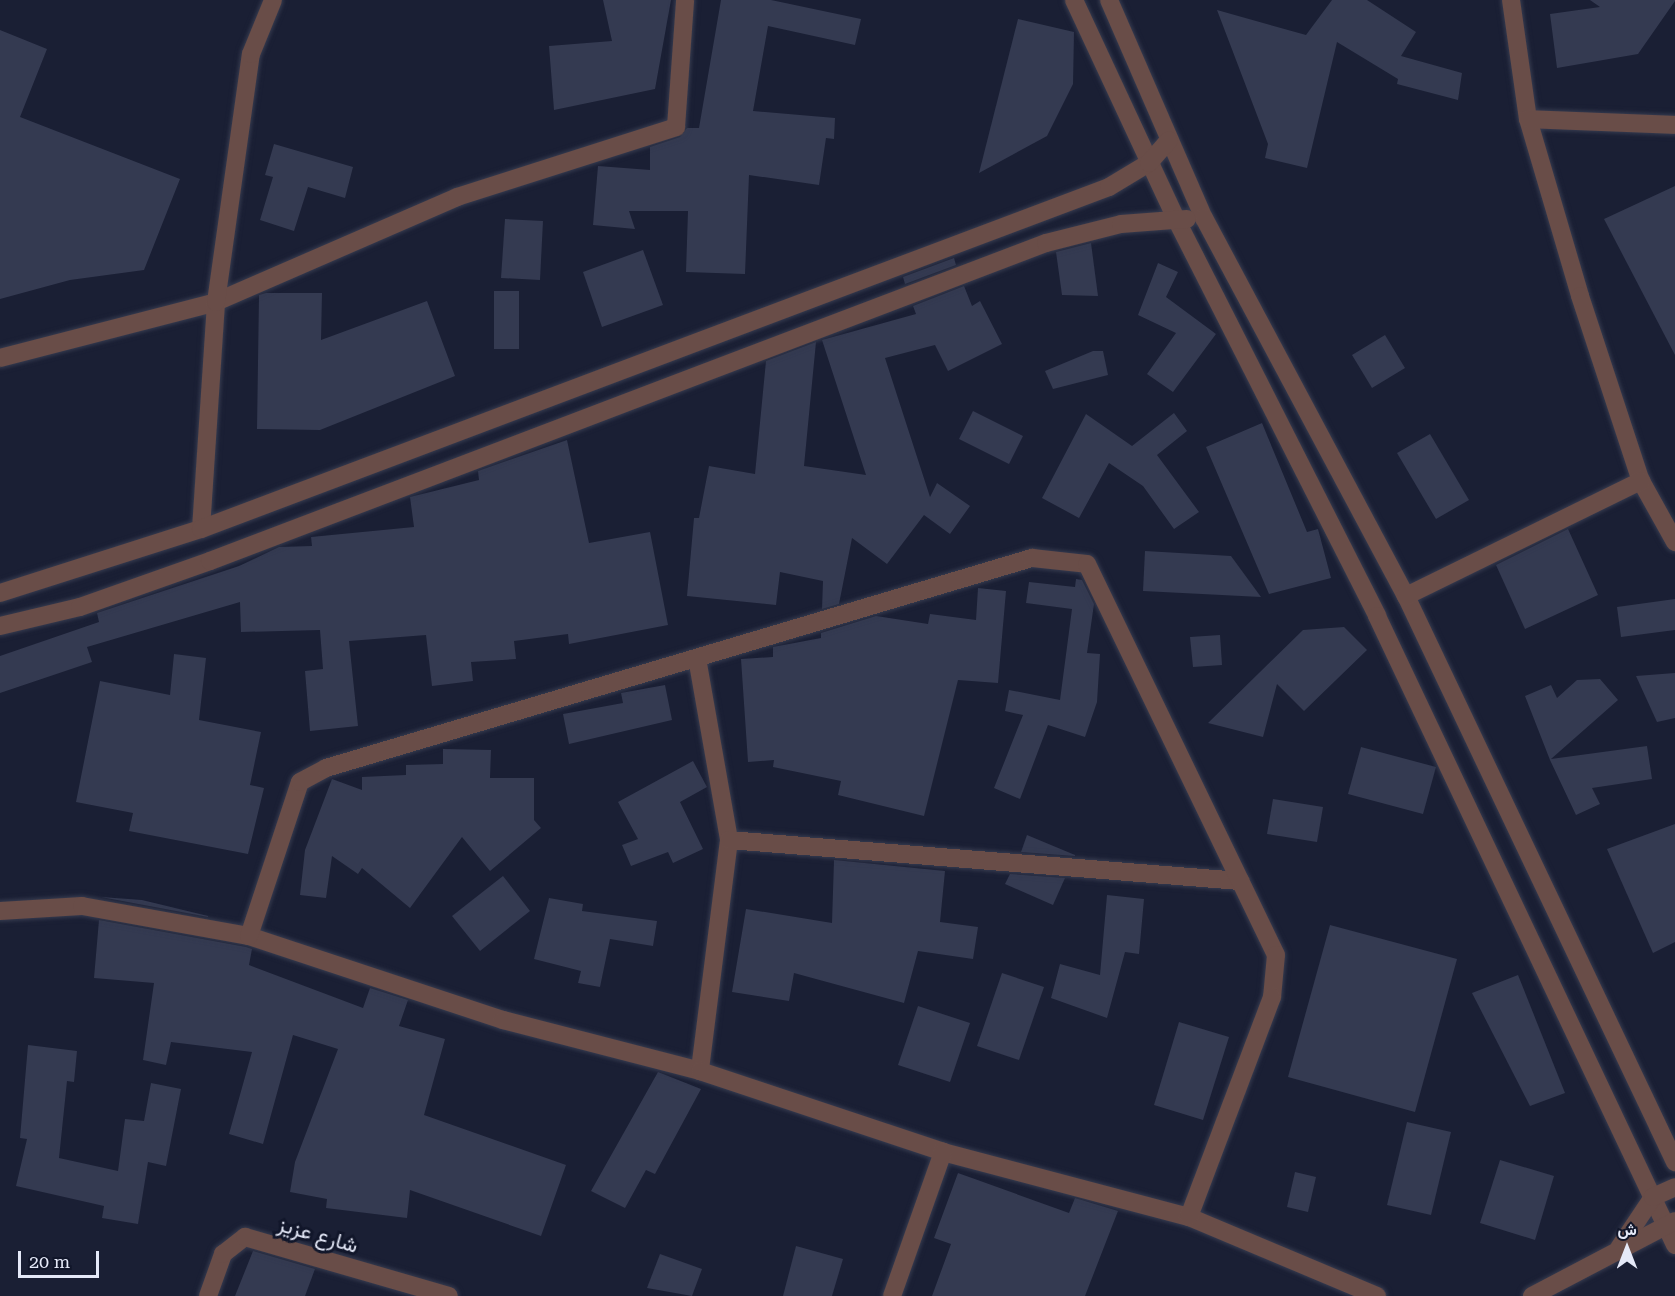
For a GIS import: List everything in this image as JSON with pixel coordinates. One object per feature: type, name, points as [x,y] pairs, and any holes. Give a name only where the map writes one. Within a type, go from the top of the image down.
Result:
[{"type":"street","points":[[201,529],[216,302],[251,54],[273,0]]},
{"type":"street","points":[[0,358],[216,302],[457,197],[676,127],[685,0]]},
{"type":"street","points":[[1074,0],[1176,219],[1377,616],[1653,1197],[1670,1223],[1675,1245]]},
{"type":"street","points":[[1109,0],[1204,218],[1406,596],[1675,1162]]},
{"type":"street","points":[[1511,0],[1528,119],[1641,481],[1675,542]]},
{"type":"street","points":[[1528,119],[1675,125]]},
{"type":"street","points":[[0,593],[201,529],[1098,191],[1149,163],[1169,140]]},
{"type":"street","points":[[0,626],[80,607],[210,561],[1046,243],[1121,224],[1204,218]]},
{"type":"street","points":[[1406,596],[1641,481]]},
{"type":"street","points":[[249,936],[300,782],[326,768],[1032,558],[1087,564],[1276,955],[1272,997],[1189,1217]]},
{"type":"street","points":[[697,658],[729,840],[700,1071]]},
{"type":"street","points":[[729,840],[1240,881]]},
{"type":"street","points":[[0,911],[82,906],[249,936],[503,1020],[700,1071],[943,1152],[1189,1217],[1377,1296]]},
{"type":"street","points":[[892,1296],[943,1152]]},
{"type":"street","points":[[1617,1250],[1653,1197],[1675,1187]]},
{"type":"street","points":[[1532,1296],[1670,1223]]},
{"type":"street","name":"شارع عزيز","points":[[208,1296],[223,1254],[245,1237],[449,1296]]},
{"type":"building","points":[[603,0],[671,0],[655,89],[554,110],[549,46],[612,41]]},
{"type":"building","points":[[721,0],[771,0],[861,19],[855,45],[768,26],[753,111],[835,118],[834,139],[826,138],[819,185],[749,175],[745,274],[686,272],[688,211],[629,211],[635,229],[593,225],[598,166],[650,170],[650,147],[680,137],[687,128],[699,128]]},
{"type":"building","points":[[1332,0],[1367,0],[1416,32],[1401,56],[1462,73],[1458,100],[1397,84],[1398,79],[1337,42],[1307,168],[1265,158],[1268,144],[1217,10],[1306,35]]},
{"type":"building","points":[[1590,0],[1675,1],[1638,54],[1557,68],[1550,14],[1600,7]]},
{"type":"building","points":[[1018,19],[1074,32],[1073,84],[1047,136],[979,173]]},
{"type":"building","points":[[0,30],[47,49],[20,117],[180,179],[144,270],[70,280],[0,299]]},
{"type":"building","points":[[274,144],[353,167],[345,198],[308,187],[294,231],[260,220],[273,177],[265,175]]},
{"type":"building","points":[[1675,186],[1675,355],[1604,219]]},
{"type":"building","points":[[505,219],[543,221],[540,280],[501,278]]},
{"type":"building","points":[[1091,243],[1098,296],[1062,295],[1056,252]]},
{"type":"building","points":[[643,250],[663,305],[602,327],[583,272]]},
{"type":"building","points":[[954,258],[956,265],[905,284],[903,277]]},
{"type":"building","points":[[1158,263],[1178,272],[1166,297],[1216,334],[1173,392],[1147,374],[1176,333],[1138,315]]},
{"type":"building","points":[[964,286],[972,306],[980,301],[1002,344],[948,371],[935,345],[885,358],[930,497],[937,483],[970,506],[950,534],[924,515],[887,564],[852,538],[839,604],[822,609],[823,581],[780,572],[776,605],[687,596],[694,518],[699,518],[709,466],[755,474],[766,361],[816,342],[804,466],[866,475],[822,340],[916,314],[913,306]]},
{"type":"building","points":[[494,291],[519,291],[519,349],[494,349]]},
{"type":"building","points":[[322,293],[321,340],[427,301],[455,376],[320,430],[257,429],[259,295]]},
{"type":"building","points":[[1385,335],[1405,368],[1372,388],[1352,355]]},
{"type":"building","points":[[1093,351],[1103,351],[1108,375],[1053,389],[1045,371]]},
{"type":"building","points":[[973,411],[1023,436],[1009,464],[959,439]]},
{"type":"building","points":[[1174,413],[1187,431],[1157,455],[1199,512],[1174,529],[1143,486],[1109,463],[1079,518],[1042,498],[1086,414],[1132,446]]},
{"type":"building","points":[[1262,423],[1307,532],[1318,529],[1331,578],[1269,594],[1206,447]]},
{"type":"building","points":[[1430,434],[1469,500],[1436,519],[1397,453]]},
{"type":"building","points":[[567,440],[589,543],[650,532],[668,625],[569,644],[568,634],[514,641],[516,659],[471,662],[473,681],[432,686],[426,635],[349,641],[358,726],[310,731],[305,671],[323,669],[320,630],[241,632],[240,602],[87,647],[92,662],[0,693],[0,656],[99,622],[97,613],[239,566],[279,547],[312,546],[311,537],[414,527],[410,497],[479,480],[478,471]]},
{"type":"building","points":[[1568,529],[1598,595],[1525,629],[1496,565]]},
{"type":"building","points":[[1145,551],[1231,556],[1261,597],[1143,591]]},
{"type":"building","points":[[1076,579],[1082,580],[1094,604],[1087,653],[1100,654],[1097,702],[1085,737],[1048,725],[1020,799],[994,788],[1023,715],[1005,711],[1009,690],[1060,700],[1072,609],[1026,603],[1029,582],[1075,587]]},
{"type":"building","points":[[978,588],[1006,591],[998,683],[958,680],[924,816],[838,795],[841,781],[773,767],[774,760],[748,762],[741,659],[773,657],[773,647],[821,638],[821,633],[876,616],[928,624],[930,614],[976,620]]},
{"type":"building","points":[[1675,599],[1675,630],[1621,637],[1617,607]]},
{"type":"building","points":[[1344,627],[1367,650],[1304,711],[1277,684],[1263,737],[1208,723],[1303,630]]},
{"type":"building","points":[[1220,635],[1222,665],[1193,667],[1190,637]]},
{"type":"building","points":[[174,654],[206,658],[199,720],[261,732],[250,785],[264,788],[248,854],[129,831],[133,813],[76,802],[100,681],[170,695]]},
{"type":"building","points":[[1675,673],[1675,718],[1657,722],[1636,676]]},
{"type":"building","points":[[1600,679],[1618,700],[1551,759],[1647,746],[1652,779],[1592,788],[1600,804],[1576,815],[1550,760],[1525,696],[1551,685],[1557,698],[1577,680]]},
{"type":"building","points":[[665,685],[672,720],[569,744],[563,714],[623,703],[621,693]]},
{"type":"building","points":[[1361,747],[1436,767],[1423,814],[1348,794]]},
{"type":"building","points":[[443,749],[491,750],[490,778],[534,778],[534,820],[541,828],[490,871],[462,837],[410,908],[362,868],[358,874],[332,856],[326,898],[300,895],[305,850],[332,779],[362,790],[362,777],[406,775],[406,765],[443,764]]},
{"type":"building","points":[[693,761],[707,787],[680,802],[703,849],[673,863],[668,852],[631,866],[622,845],[638,839],[618,802]]},
{"type":"building","points":[[1273,799],[1323,807],[1317,842],[1267,834]]},
{"type":"building","points":[[1675,824],[1675,942],[1653,953],[1607,849]]},
{"type":"building","points":[[1027,835],[1075,855],[1075,856],[1021,852]]},
{"type":"building","points":[[834,860],[945,871],[940,922],[978,927],[973,959],[918,951],[904,1003],[794,973],[789,1001],[732,992],[746,909],[832,923]]},
{"type":"building","points":[[1010,874],[1065,878],[1053,905],[1005,884]]},
{"type":"building","points":[[503,876],[530,911],[480,951],[452,916]]},
{"type":"building","points":[[1107,895],[1144,899],[1139,954],[1125,952],[1107,1018],[1051,998],[1060,964],[1100,975]]},
{"type":"building","points":[[101,897],[142,900],[208,917]]},
{"type":"building","points":[[549,898],[583,904],[582,911],[657,921],[653,946],[610,939],[600,987],[578,983],[581,971],[534,959]]},
{"type":"building","points":[[99,920],[252,949],[249,965],[363,1008],[370,988],[408,1000],[399,1026],[445,1039],[424,1115],[566,1165],[541,1236],[410,1190],[407,1218],[326,1208],[327,1199],[290,1192],[295,1162],[338,1049],[293,1035],[263,1144],[229,1134],[252,1052],[171,1042],[166,1065],[143,1060],[154,983],[94,978]]},
{"type":"building","points":[[1330,925],[1457,959],[1415,1112],[1288,1077]]},
{"type":"building","points":[[1002,973],[1044,987],[1019,1060],[977,1046]]},
{"type":"building","points":[[1518,975],[1565,1093],[1530,1106],[1472,993]]},
{"type":"building","points":[[918,1006],[970,1023],[950,1082],[898,1065]]},
{"type":"building","points":[[1179,1022],[1229,1037],[1203,1120],[1154,1105]]},
{"type":"building","points":[[28,1045],[77,1051],[74,1082],[67,1081],[59,1158],[118,1171],[125,1119],[144,1121],[151,1083],[181,1089],[166,1166],[148,1162],[138,1224],[102,1218],[104,1206],[16,1186],[27,1139],[20,1138]]},
{"type":"building","points":[[658,1072],[701,1089],[655,1174],[646,1170],[625,1208],[591,1191]]},
{"type":"building","points":[[1407,1122],[1451,1132],[1431,1215],[1387,1205]]},
{"type":"building","points":[[1500,1160],[1554,1176],[1535,1240],[1480,1223]]},
{"type":"building","points":[[1295,1172],[1316,1177],[1308,1212],[1287,1207]]},
{"type":"building","points":[[958,1173],[1069,1213],[1075,1198],[1118,1211],[1085,1296],[932,1296],[951,1244],[934,1238]]},
{"type":"building","points":[[796,1246],[843,1259],[832,1296],[783,1296]]},
{"type":"building","points":[[253,1251],[315,1269],[305,1296],[235,1296]]},
{"type":"building","points":[[660,1254],[702,1269],[692,1296],[647,1288]]}]
